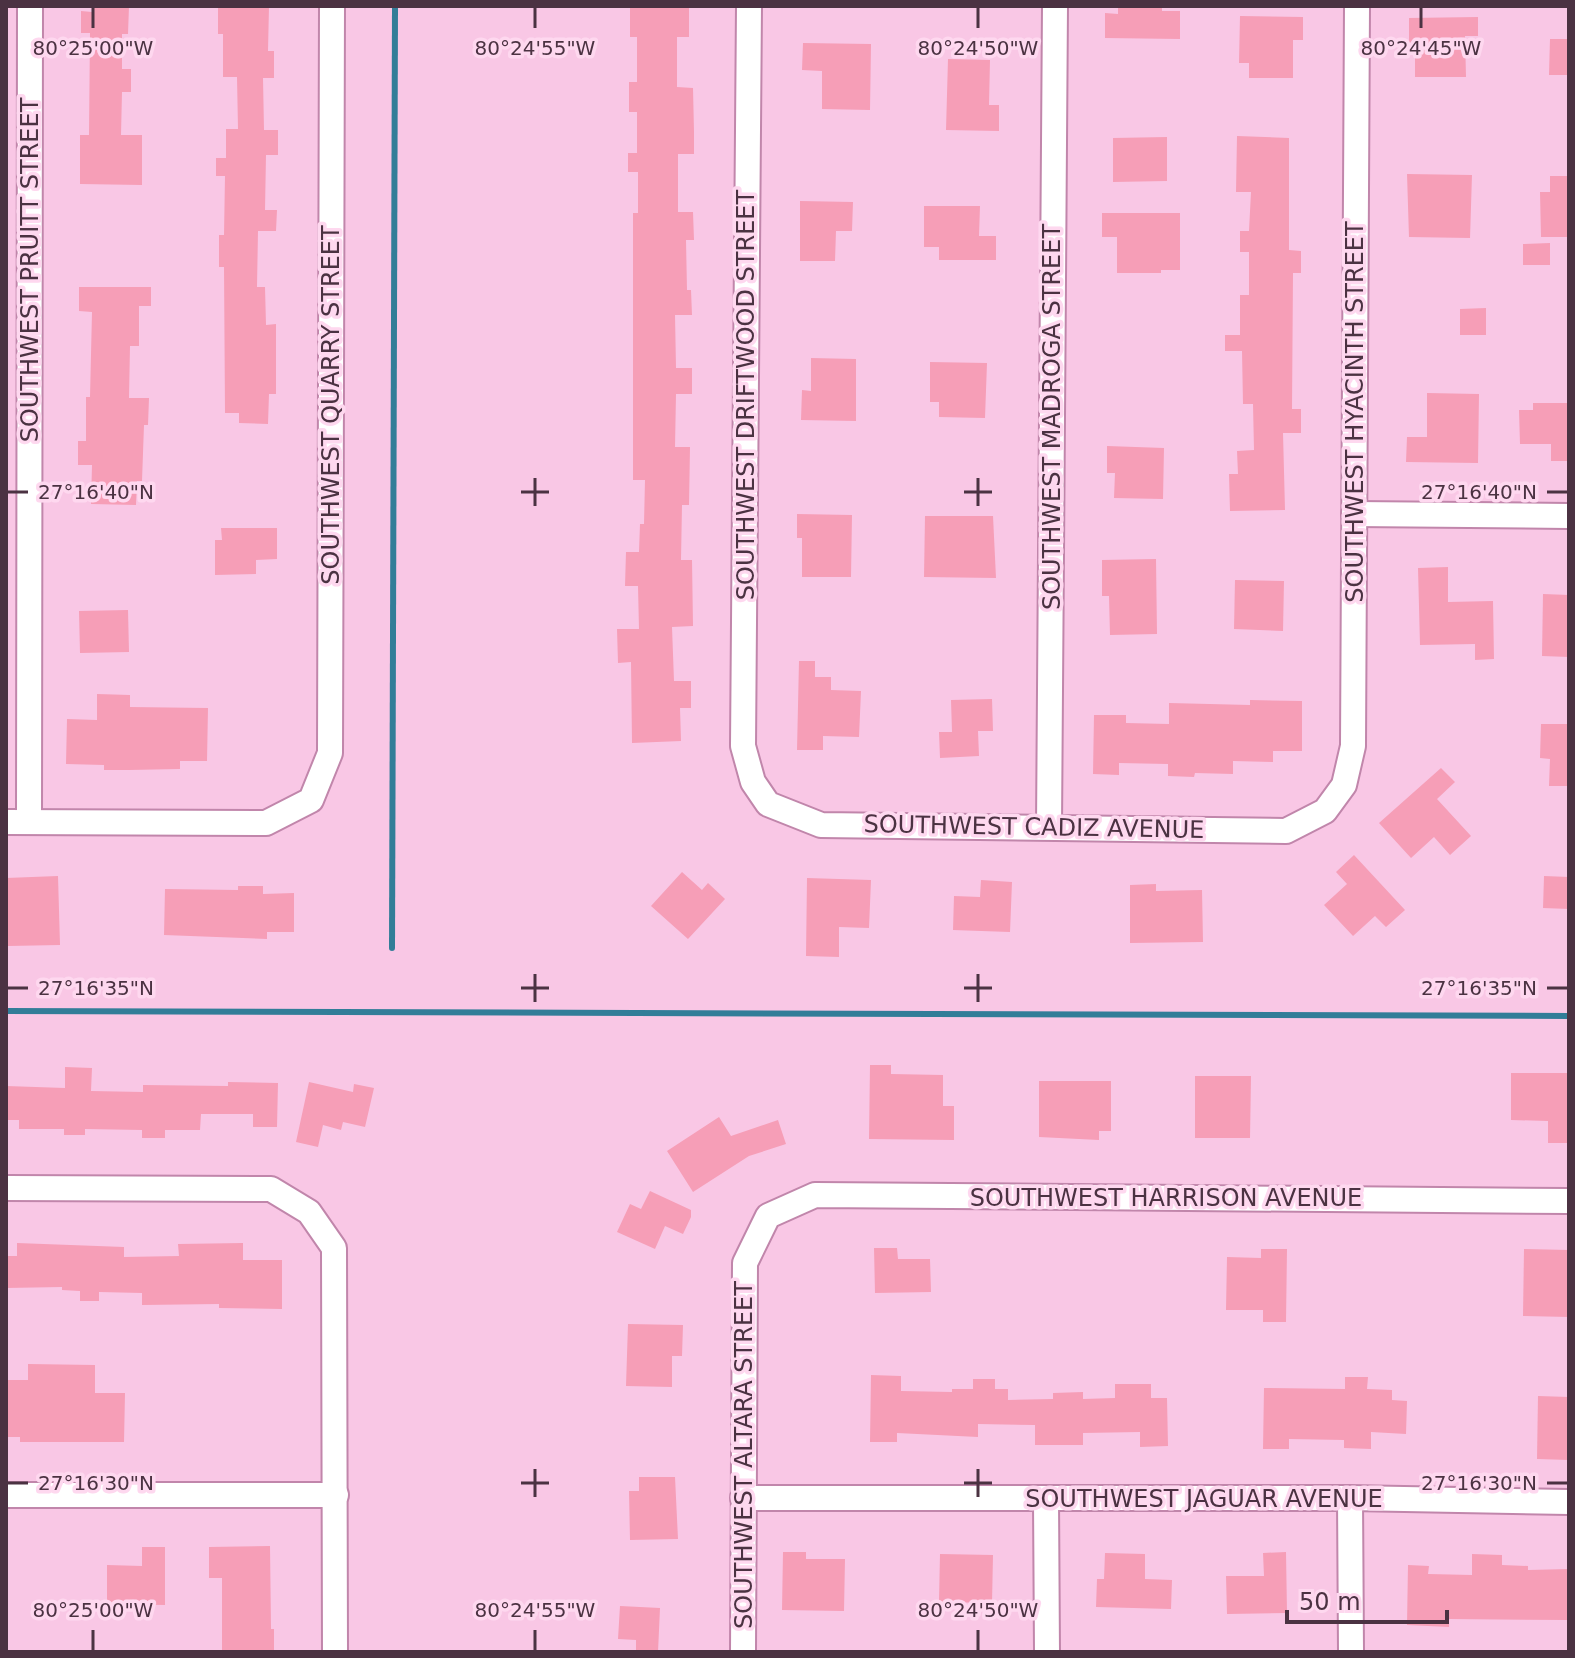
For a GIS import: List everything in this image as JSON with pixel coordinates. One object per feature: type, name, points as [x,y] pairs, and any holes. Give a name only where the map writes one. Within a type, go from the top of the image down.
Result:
[{"type":"street","name":"SOUTHWEST PRUITT STREET","points":[[17,822],[30,6]]},
{"type":"street","name":"SOUTHWEST QUARRY STREET","points":[[17,822],[266,823],[311,800],[330,753],[332,6]]},
{"type":"street","name":"SOUTHWEST DRIFTWOOD STREET","points":[[749,6],[743,746],[753,782]]},
{"type":"street","name":"SOUTHWEST MADROGA STREET","points":[[1049,827],[1055,6]]},
{"type":"street","name":"SOUTHWEST HYACINTH STREET","points":[[1325,811],[1344,785],[1353,746],[1357,6]]},
{"type":"street","points":[[1354,514],[1569,516]]},
{"type":"street","name":"SOUTHWEST CADIZ AVENUE","points":[[753,782],[768,804],[821,825],[1286,831],[1325,811]]},
{"type":"street","points":[[6,1188],[271,1189],[309,1212],[334,1248],[335,1652]]},
{"type":"street","name":"SOUTHWEST HARRISON AVENUE","points":[[768,1216],[815,1195],[1569,1201]]},
{"type":"street","name":"SOUTHWEST ALTARA STREET","points":[[743,1652],[745,1263],[768,1216]]},
{"type":"street","points":[[6,1495],[336,1495]]},
{"type":"street","name":"SOUTHWEST JAGUAR AVENUE","points":[[743,1498],[1350,1498],[1569,1502]]},
{"type":"street","points":[[1350,1498],[1351,1652]]},
{"type":"street","points":[[1046,1500],[1047,1652]]},
{"type":"building","points":[[92,6],[129,6],[128,34],[122,34],[122,69],[131,69],[131,92],[122,92],[121,135],[142,135],[142,185],[80,184],[80,135],[89,135],[90,33],[81,33],[81,11],[92,12]]},
{"type":"building","points":[[218,6],[269,6],[268,51],[274,51],[274,78],[263,78],[264,130],[278,130],[278,155],[266,155],[265,210],[277,210],[276,231],[258,231],[257,287],[265,287],[266,325],[276,324],[276,394],[269,394],[268,424],[239,423],[239,413],[225,413],[224,267],[219,267],[219,235],[224,235],[225,176],[216,176],[216,158],[226,158],[226,129],[238,129],[237,77],[223,77],[223,34],[218,34]]},
{"type":"building","points":[[630,6],[689,6],[689,37],[677,37],[677,87],[693,88],[694,132],[694,154],[678,154],[678,212],[693,212],[694,240],[686,240],[687,290],[691,290],[692,315],[675,315],[676,368],[692,368],[692,394],[676,394],[675,447],[690,447],[689,505],[682,505],[681,560],[692,560],[693,626],[672,627],[674,681],[691,681],[691,708],[680,708],[681,741],[632,743],[631,662],[618,663],[617,629],[639,629],[638,586],[625,586],[626,552],[639,552],[640,524],[644,524],[645,480],[633,480],[633,213],[638,213],[638,172],[628,172],[628,153],[637,153],[637,112],[629,112],[629,82],[637,82],[637,37],[630,37]]},
{"type":"building","points":[[1118,6],[1162,6],[1162,11],[1180,11],[1180,39],[1105,38],[1105,13],[1118,14]]},
{"type":"building","points":[[1240,16],[1303,17],[1303,40],[1293,40],[1293,78],[1249,78],[1249,63],[1239,63]]},
{"type":"building","points":[[1478,17],[1478,36],[1465,36],[1466,77],[1415,77],[1415,43],[1409,43],[1409,18]]},
{"type":"building","points":[[1550,39],[1569,39],[1569,75],[1549,75]]},
{"type":"building","points":[[803,43],[871,44],[870,110],[822,109],[822,71],[802,70]]},
{"type":"building","points":[[948,59],[990,60],[989,105],[999,105],[999,131],[946,130]]},
{"type":"building","points":[[1237,136],[1289,138],[1289,250],[1301,251],[1301,273],[1293,273],[1292,409],[1301,409],[1301,433],[1283,433],[1285,510],[1230,511],[1229,474],[1238,474],[1237,451],[1254,450],[1253,404],[1243,404],[1242,351],[1225,351],[1225,335],[1240,335],[1240,295],[1249,295],[1249,252],[1240,252],[1240,231],[1249,231],[1251,192],[1236,192]]},
{"type":"building","points":[[1167,137],[1167,181],[1113,182],[1113,138]]},
{"type":"building","points":[[1407,174],[1472,175],[1470,238],[1409,237]]},
{"type":"building","points":[[1550,176],[1569,176],[1569,237],[1541,237],[1540,192],[1550,192]]},
{"type":"building","points":[[800,201],[853,202],[852,231],[836,231],[835,261],[800,261]]},
{"type":"building","points":[[924,206],[980,206],[979,236],[996,236],[996,260],[939,260],[939,247],[924,247]]},
{"type":"building","points":[[1102,213],[1180,213],[1180,270],[1117,273],[1117,237],[1102,237]]},
{"type":"building","points":[[1550,243],[1550,265],[1523,265],[1523,244]]},
{"type":"building","points":[[79,287],[151,287],[151,306],[139,306],[139,346],[130,346],[129,398],[149,398],[148,425],[144,425],[142,481],[137,481],[136,505],[91,504],[92,465],[78,465],[78,441],[86,441],[92,312],[79,311]]},
{"type":"building","points":[[1486,308],[1486,335],[1460,335],[1460,309]]},
{"type":"building","points":[[811,358],[856,359],[856,421],[801,420],[802,390],[811,391]]},
{"type":"building","points":[[930,362],[987,363],[985,418],[939,417],[939,402],[930,402]]},
{"type":"building","points":[[1427,393],[1479,394],[1478,463],[1406,462],[1407,437],[1427,437]]},
{"type":"building","points":[[1533,403],[1569,403],[1569,461],[1551,461],[1551,444],[1520,444],[1519,410],[1533,410]]},
{"type":"building","points":[[1107,446],[1164,448],[1163,499],[1114,498],[1115,473],[1107,473]]},
{"type":"building","points":[[797,514],[852,515],[851,577],[802,577],[802,538],[797,538]]},
{"type":"building","points":[[925,516],[993,516],[996,578],[924,577]]},
{"type":"building","points":[[221,528],[277,528],[277,559],[256,560],[256,574],[215,575],[215,540],[222,540]]},
{"type":"building","points":[[1156,559],[1157,634],[1110,635],[1109,596],[1102,596],[1102,560]]},
{"type":"building","points":[[1448,567],[1448,602],[1493,601],[1494,659],[1475,660],[1475,644],[1420,645],[1418,568]]},
{"type":"building","points":[[1235,580],[1284,581],[1283,631],[1234,629]]},
{"type":"building","points":[[1543,594],[1569,595],[1569,657],[1542,656]]},
{"type":"building","points":[[128,610],[129,652],[80,653],[79,611]]},
{"type":"building","points":[[799,661],[815,661],[815,677],[831,677],[831,690],[861,691],[859,737],[823,736],[823,750],[797,750]]},
{"type":"building","points":[[97,694],[130,695],[130,707],[208,708],[207,761],[180,761],[180,769],[104,770],[104,765],[66,764],[67,719],[97,720]]},
{"type":"building","points":[[992,699],[993,731],[978,731],[979,756],[940,758],[939,732],[952,732],[951,700]]},
{"type":"building","points":[[1250,700],[1302,701],[1302,751],[1273,751],[1273,762],[1233,761],[1233,774],[1168,776],[1168,764],[1119,763],[1119,775],[1093,774],[1094,715],[1126,715],[1126,723],[1169,724],[1169,703],[1250,705]]},
{"type":"building","points":[[1541,724],[1569,724],[1569,786],[1549,786],[1550,759],[1540,758]]},
{"type":"building","points":[[1441,768],[1455,782],[1437,799],[1471,836],[1450,855],[1434,837],[1411,858],[1379,823]]},
{"type":"building","points":[[1354,855],[1405,910],[1386,927],[1375,916],[1353,936],[1324,905],[1347,884],[1336,872]]},
{"type":"building","points":[[682,872],[702,890],[708,883],[725,899],[688,939],[651,906]]},
{"type":"building","points":[[58,876],[60,945],[8,946],[6,878]]},
{"type":"building","points":[[1544,876],[1569,877],[1569,909],[1543,908]]},
{"type":"building","points":[[807,878],[871,880],[869,928],[839,927],[839,957],[806,956]]},
{"type":"building","points":[[981,880],[1012,882],[1010,932],[953,930],[954,896],[980,897]]},
{"type":"building","points":[[1156,884],[1156,891],[1202,890],[1203,942],[1130,943],[1130,885]]},
{"type":"building","points":[[238,886],[263,886],[263,894],[294,893],[294,932],[267,932],[267,939],[164,935],[165,889],[238,890]]},
{"type":"building","points":[[870,1065],[891,1065],[891,1074],[943,1075],[943,1106],[954,1106],[954,1140],[869,1139]]},
{"type":"building","points":[[65,1067],[92,1068],[91,1091],[143,1092],[143,1085],[278,1083],[277,1127],[253,1127],[253,1114],[201,1114],[200,1130],[165,1130],[165,1138],[142,1138],[142,1130],[85,1129],[85,1135],[64,1135],[64,1129],[19,1129],[19,1120],[6,1120],[6,1086],[65,1088]]},
{"type":"building","points":[[1511,1073],[1569,1073],[1569,1143],[1548,1143],[1548,1121],[1511,1120]]},
{"type":"building","points":[[1195,1076],[1251,1076],[1250,1138],[1195,1138]]},
{"type":"building","points":[[1039,1081],[1111,1081],[1111,1131],[1099,1131],[1099,1140],[1039,1137]]},
{"type":"building","points":[[309,1082],[353,1092],[354,1084],[374,1088],[365,1127],[343,1122],[341,1130],[323,1125],[318,1147],[296,1142]]},
{"type":"building","points":[[719,1117],[731,1136],[778,1120],[786,1144],[749,1156],[693,1192],[667,1151]]},
{"type":"building","points":[[650,1191],[691,1210],[683,1234],[665,1226],[655,1249],[617,1232],[630,1204],[641,1209]]},
{"type":"building","points":[[17,1243],[124,1247],[124,1257],[179,1256],[178,1244],[243,1243],[243,1260],[282,1260],[282,1309],[219,1308],[219,1304],[142,1305],[142,1293],[99,1292],[99,1301],[80,1301],[80,1291],[62,1290],[62,1287],[6,1288],[6,1256],[17,1256]]},
{"type":"building","points":[[874,1248],[897,1248],[898,1259],[930,1259],[931,1292],[875,1293]]},
{"type":"building","points":[[1261,1249],[1287,1249],[1286,1322],[1263,1322],[1263,1310],[1226,1310],[1227,1257],[1261,1258]]},
{"type":"building","points":[[1524,1249],[1569,1250],[1569,1317],[1523,1316]]},
{"type":"building","points":[[628,1324],[683,1325],[682,1356],[672,1356],[672,1387],[626,1386]]},
{"type":"building","points":[[28,1364],[95,1365],[95,1393],[125,1393],[124,1442],[20,1442],[20,1437],[6,1437],[6,1380],[28,1380]]},
{"type":"building","points":[[871,1375],[901,1376],[901,1391],[952,1392],[952,1389],[973,1389],[973,1379],[995,1379],[995,1389],[1008,1389],[1008,1400],[1053,1399],[1053,1393],[1083,1392],[1083,1399],[1115,1398],[1115,1384],[1151,1384],[1151,1398],[1167,1398],[1168,1446],[1140,1447],[1140,1432],[1083,1433],[1083,1445],[1035,1445],[1035,1425],[978,1424],[978,1437],[897,1433],[897,1442],[870,1442]]},
{"type":"building","points":[[1345,1377],[1368,1377],[1367,1389],[1392,1390],[1392,1400],[1407,1401],[1406,1434],[1371,1432],[1371,1449],[1344,1448],[1344,1440],[1289,1439],[1289,1449],[1263,1449],[1264,1388],[1345,1389]]},
{"type":"building","points":[[1538,1396],[1569,1397],[1569,1460],[1537,1459]]},
{"type":"building","points":[[639,1477],[675,1477],[678,1539],[630,1540],[629,1491],[639,1491]]},
{"type":"building","points":[[270,1546],[274,1650],[222,1652],[222,1578],[209,1578],[209,1547]]},
{"type":"building","points":[[142,1547],[165,1547],[165,1605],[107,1604],[107,1565],[142,1566]]},
{"type":"building","points":[[783,1552],[806,1552],[806,1559],[845,1559],[844,1611],[782,1610]]},
{"type":"building","points":[[1286,1552],[1287,1613],[1227,1614],[1226,1576],[1264,1576],[1263,1553]]},
{"type":"building","points":[[1105,1553],[1145,1554],[1145,1579],[1172,1580],[1171,1609],[1096,1607],[1097,1579],[1104,1579]]},
{"type":"building","points":[[940,1554],[993,1555],[992,1603],[939,1602]]},
{"type":"building","points":[[1472,1554],[1502,1555],[1502,1565],[1528,1566],[1528,1570],[1569,1569],[1569,1620],[1449,1619],[1449,1627],[1407,1625],[1408,1565],[1429,1566],[1428,1574],[1472,1575]]},
{"type":"building","points":[[620,1606],[660,1608],[658,1652],[636,1652],[636,1640],[618,1639]]},
{"type":"waterway","points":[[392,948],[395,6]]},
{"type":"waterway","points":[[6,1011],[1569,1016]]}]
